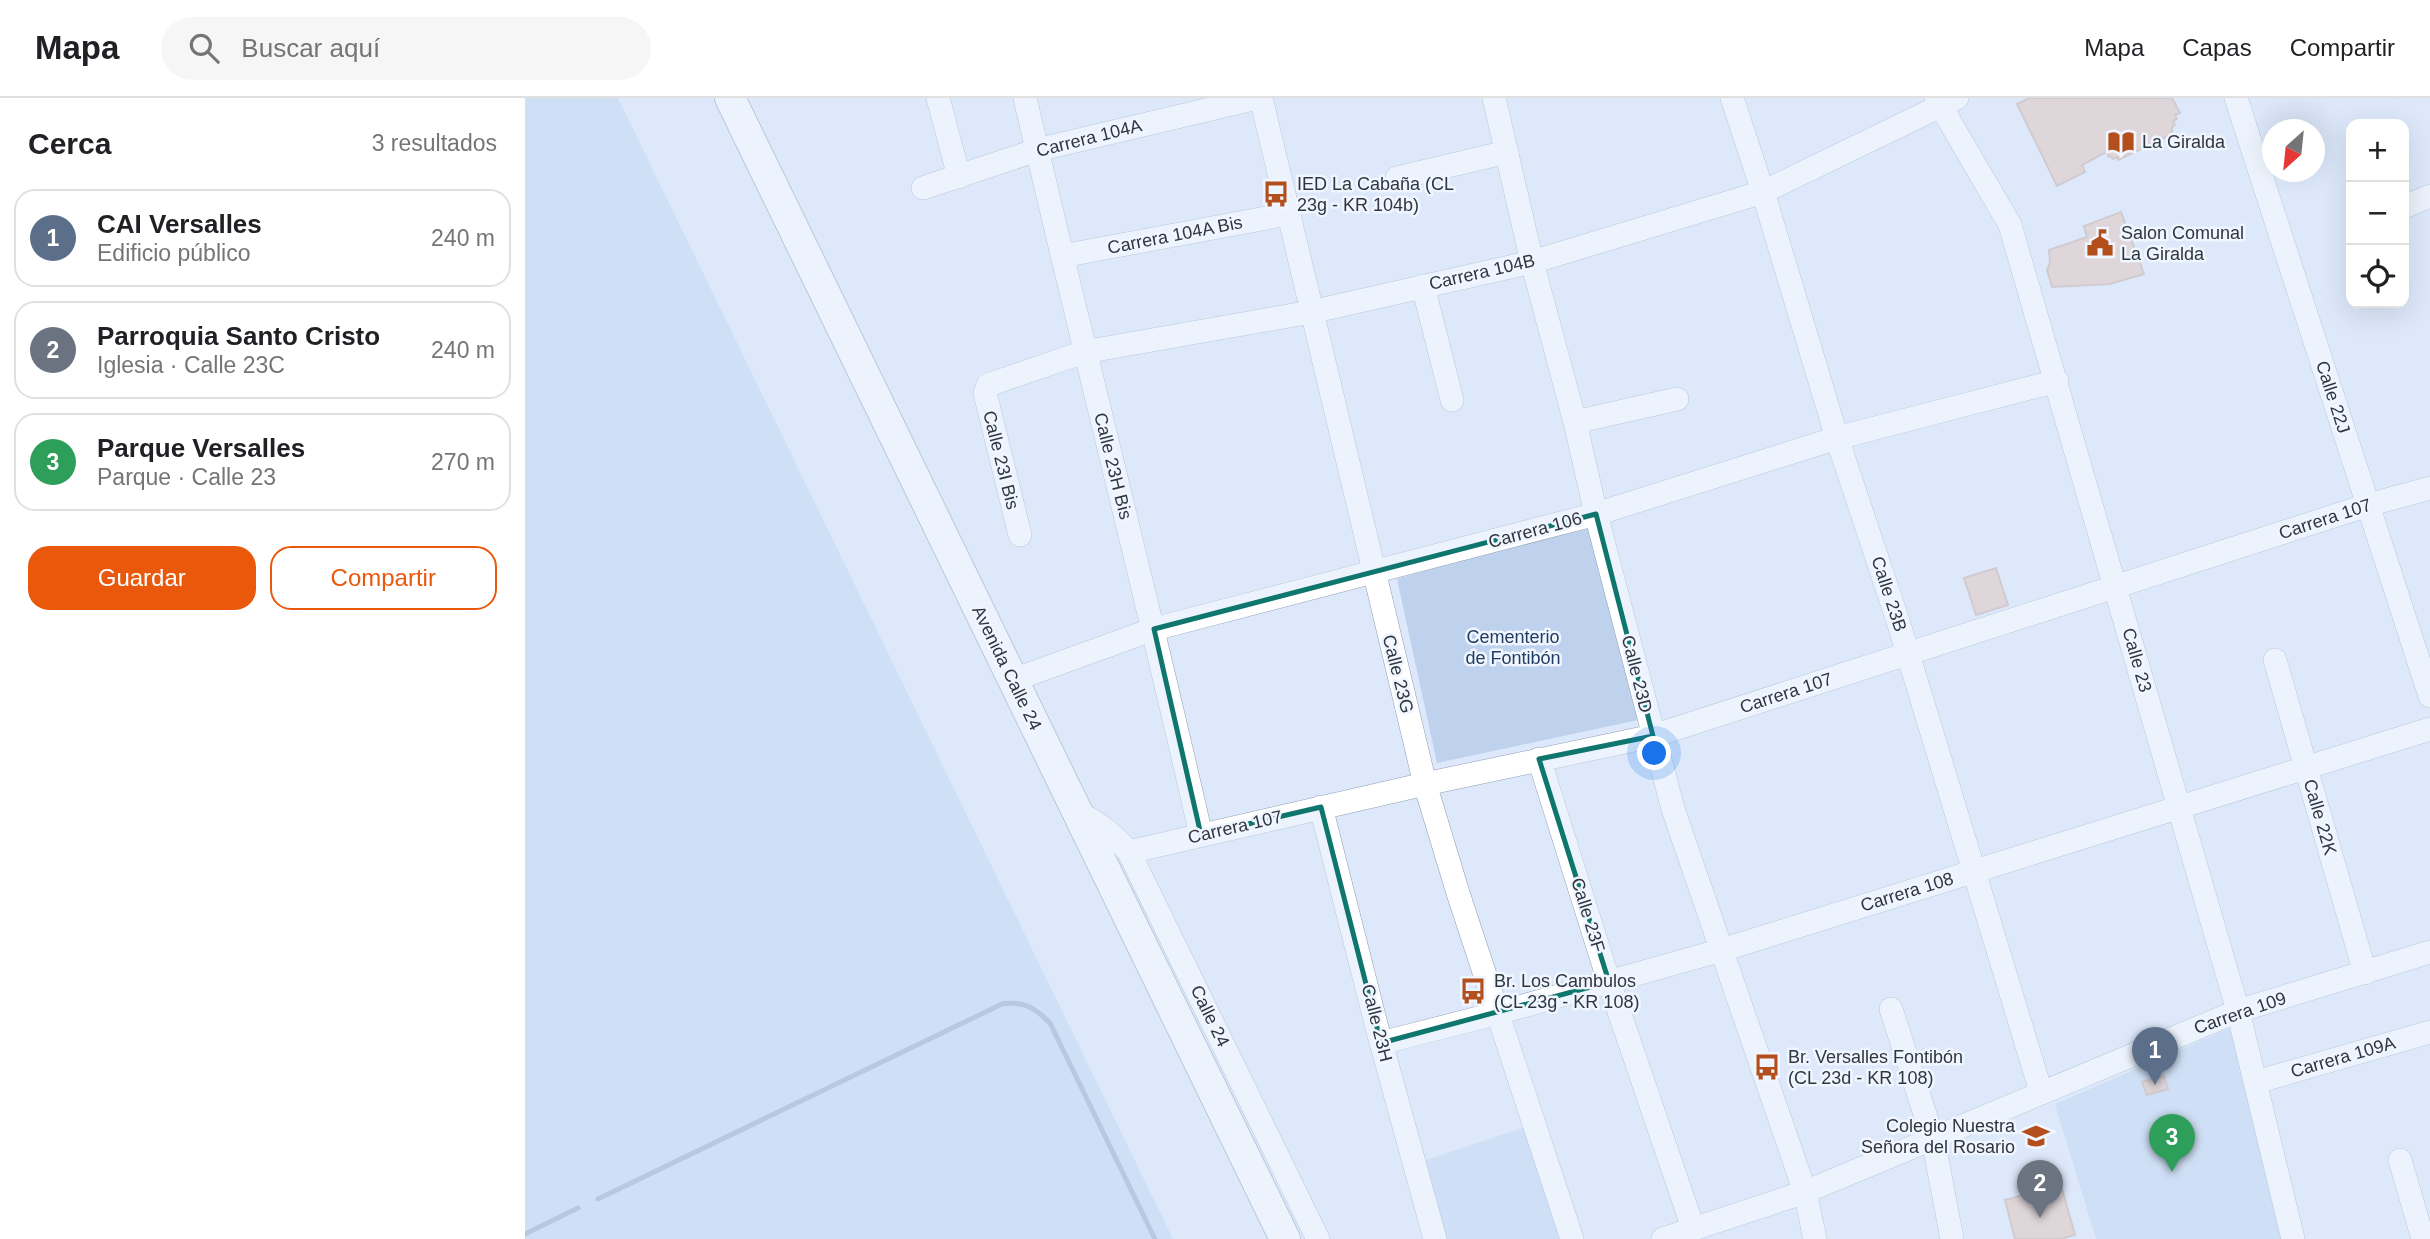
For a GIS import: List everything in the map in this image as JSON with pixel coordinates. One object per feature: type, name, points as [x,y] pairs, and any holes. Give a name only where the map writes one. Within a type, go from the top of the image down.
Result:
[{"type":"main road","name":"Avenida Calle 24","points":[[730,98],[1285,1239]]},
{"type":"street","points":[[938,98],[959,177]]},
{"type":"street","name":"Calle 23H Bis","points":[[1025,98],[1084,352],[1154,629],[1201,835]]},
{"type":"street","name":"Carrera 104A","points":[[923,188],[1037,150],[1259,98]]},
{"type":"street","name":"Calle 23G","points":[[1259,98],[1425,784],[1571,1239]]},
{"type":"street","name":"Calle 23D","points":[[1494,98],[1532,262],[1673,809],[1805,1192],[1815,1239]]},
{"type":"street","name":"Calle 23B","points":[[1732,98],[2041,1092]]},
{"type":"street","name":"Calle 22J","points":[[2236,98],[2430,696]]},
{"type":"street","name":"Carrera 104B","points":[[988,386],[1084,352],[1311,312],[1532,262],[1763,192],[1945,101]]},
{"type":"street","name":"Calle 23","points":[[1945,101],[2010,225],[2238,1011],[2293,1239]]},
{"type":"street","points":[[1397,178],[1507,152]]},
{"type":"street","points":[[2409,205],[2430,196]]},
{"type":"street","name":"Carrera 104A Bis","points":[[1062,256],[1288,214]]},
{"type":"street","points":[[1423,286],[1452,400]]},
{"type":"street","name":"Carrera 106","points":[[1013,680],[1154,629],[1596,514],[1837,438],[2057,381]]},
{"type":"street","name":"Calle 23I Bis","points":[[988,386],[985,393],[1020,535]]},
{"type":"street","points":[[1575,422],[1677,399]]},
{"type":"street","name":"Carrera 107","points":[[1129,852],[1321,807],[1653,736],[2368,505],[2430,488]]},
{"type":"street","name":"Calle 22K","points":[[2274,660],[2365,973]]},
{"type":"street","name":"Carrera 108","points":[[1381,1043],[1722,950],[2430,729]]},
{"type":"street","name":"Calle 23F","points":[[1539,759],[1609,982],[1693,1228]]},
{"type":"street","name":"Calle 23H","points":[[1321,807],[1381,1043],[1435,1239]]},
{"type":"street","name":"Calle 24","points":[[1078,813],[1093,819],[1129,852],[1318,1239]]},
{"type":"street","points":[[1154,971],[1166,927]]},
{"type":"street","name":"Carrera 109","points":[[1663,1239],[1805,1192],[2238,1011],[2430,951]]},
{"type":"street","points":[[1891,1009],[1933,1139],[1952,1239]]},
{"type":"street","name":"Carrera 109A","points":[[2256,1082],[2430,1032]]},
{"type":"street","points":[[2400,1160],[2423,1239]]},
{"type":"highlighted area","points":[[1596,514],[1653,736],[1539,759],[1609,982],[1381,1043],[1321,807],[1201,835],[1154,629]]},
{"type":"green space","points":[[525,98],[618,98],[1173,1239],[525,1239]]},
{"type":"green space","name":"Cementerio de Fontibón","points":[[1588,523],[1638,720],[1437,763],[1397,579]]},
{"type":"green space","points":[[2233,1027],[2284,1239],[2096,1239],[2055,1104]]},
{"type":"green space","points":[[1525,1127],[1562,1239],[1443,1239],[1423,1161]]},
{"type":"building","name":"La Giralda","points":[[2029,98],[2172,98],[2180,113],[2175,115],[2177,119],[2173,121],[2175,125],[2172,127],[2172,134],[2118,160],[2117,157],[2109,157],[2106,152],[2082,165],[2085,172],[2057,186],[2017,104]]},
{"type":"building","name":"Salon Comunal La Giralda","points":[[2121,212],[2144,274],[2110,284],[2052,287],[2047,270],[2050,263],[2049,250],[2087,237],[2084,226]]},
{"type":"building","points":[[1996,568],[2008,605],[1976,615],[1964,578]]},
{"type":"building","points":[[2164,1076],[2168,1089],[2147,1095],[2142,1082]]},
{"type":"building","points":[[2061,1185],[2075,1235],[2060,1239],[2015,1239],[2005,1200]]},
{"type":"waterway","points":[[598,1199],[1002,1004],[1017,1003],[1034,1009],[1050,1023],[1155,1239]]},
{"type":"waterway","points":[[525,1234],[578,1208]]},
{"type":"place","name":"La Giralda","points":[[2121,142]]},
{"type":"place","name":"IED La Cabaña (CL 23g - KR 104b)","points":[[1276,194]]},
{"type":"place","name":"Salon Comunal La Giralda","points":[[2100,243]]},
{"type":"place","name":"Br. Los Cambulos (CL 23g - KR 108)","points":[[1473,991]]},
{"type":"place","name":"Br. Versalles Fontibón (CL 23d - KR 108)","points":[[1767,1067]]},
{"type":"place","name":"CAI Versalles","points":[[2155,1085]]},
{"type":"place","name":"Colegio Nuestra Señora del Rosario","points":[[2036,1136]]},
{"type":"place","name":"Parque Versalles","points":[[2172,1172]]},
{"type":"place","name":"Parroquia Santo Cristo","points":[[2040,1218]]}]
